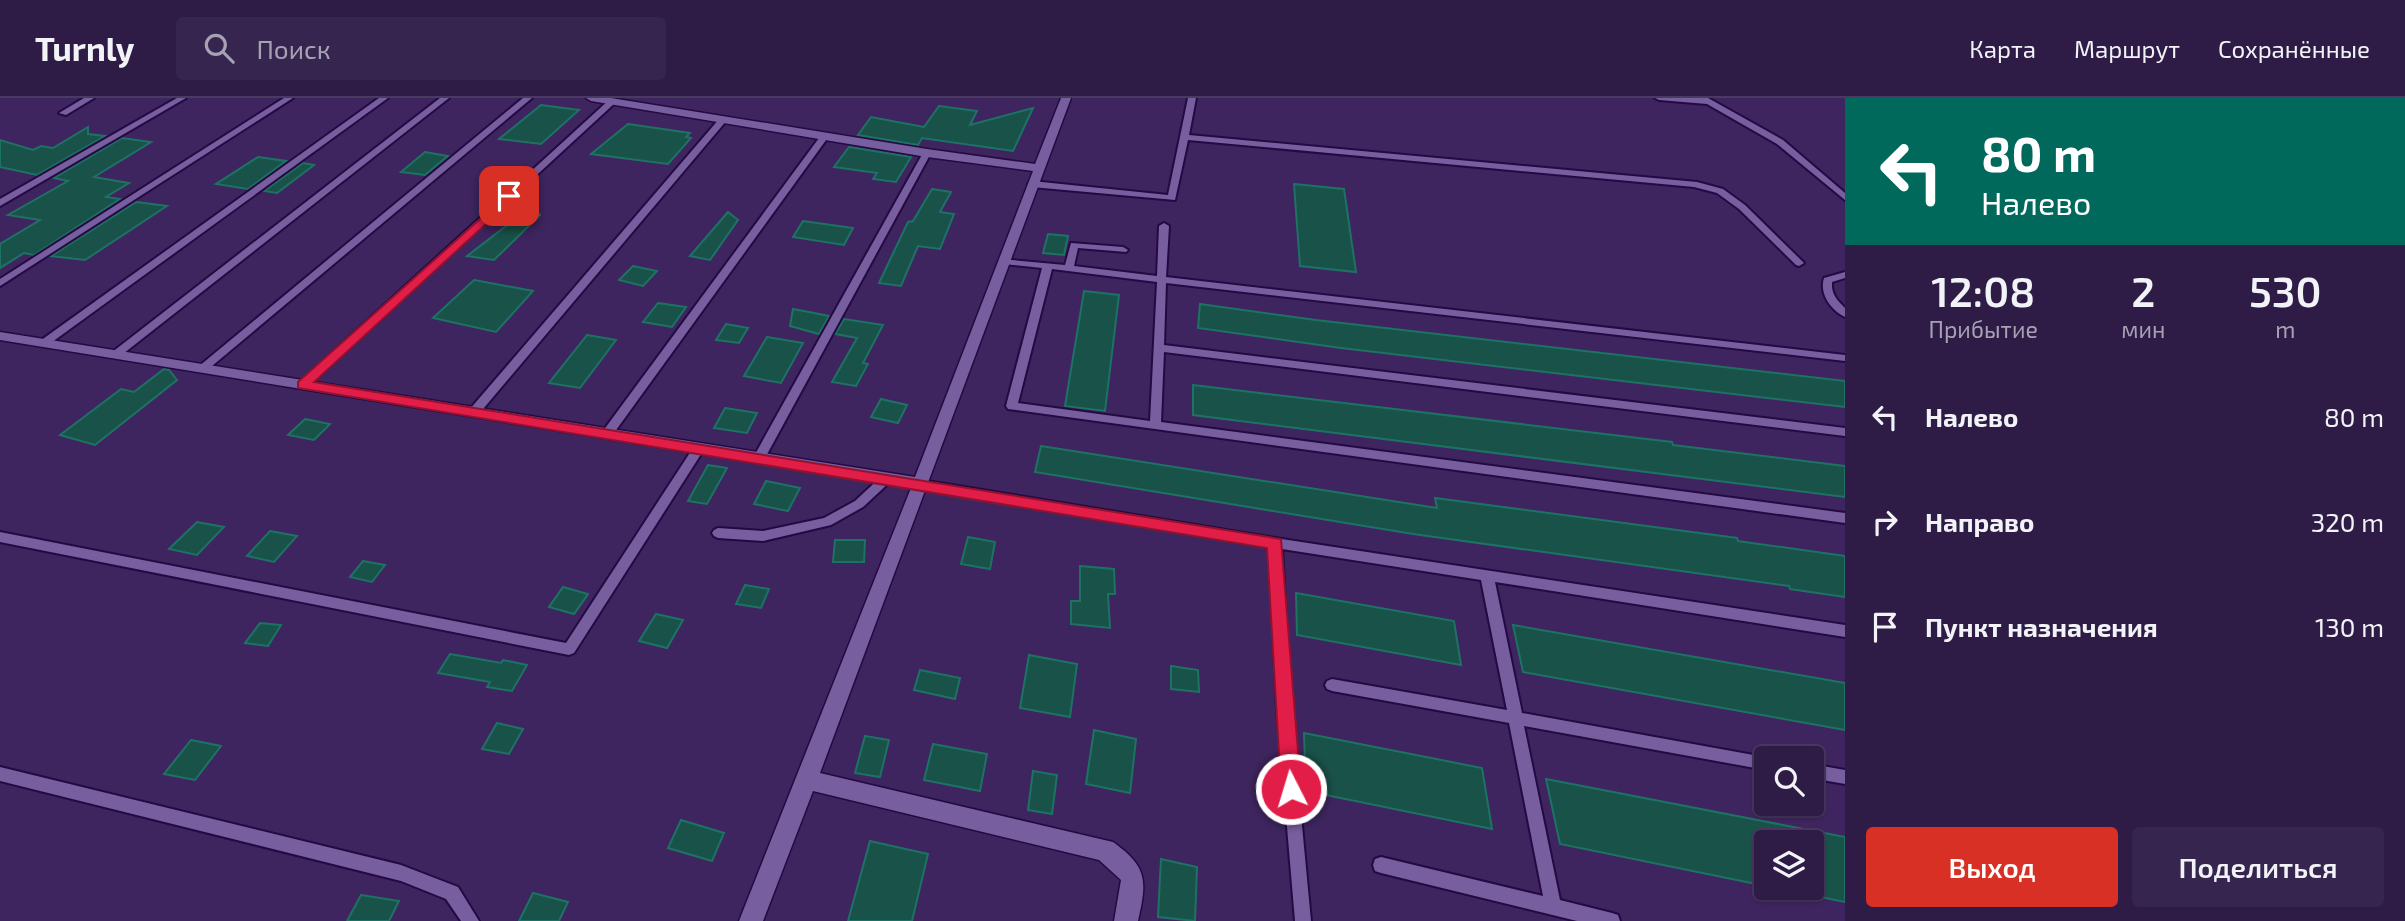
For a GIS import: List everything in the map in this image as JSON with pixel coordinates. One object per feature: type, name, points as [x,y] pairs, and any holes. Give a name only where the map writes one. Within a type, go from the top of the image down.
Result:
[{"type":"street","points":[[592,98],[927,153],[1035,176]]},
{"type":"street","points":[[751,921],[921,484],[1066,98]]},
{"type":"street","points":[[0,336],[921,484]]},
{"type":"street","points":[[804,779],[1105,850],[1126,864],[1135,883],[1126,921]]},
{"type":"lane","points":[[63,113],[90,98]]},
{"type":"lane","points":[[0,202],[182,98]]},
{"type":"lane","points":[[0,283],[289,98]]},
{"type":"lane","points":[[44,343],[384,98]]},
{"type":"lane","points":[[116,355],[446,98]]},
{"type":"lane","points":[[202,369],[528,98]]},
{"type":"lane","points":[[1035,176],[1171,198],[1192,98]]},
{"type":"lane","points":[[1659,98],[1704,100],[1780,142],[1845,197]]},
{"type":"lane","points":[[303,385],[612,102]]},
{"type":"lane","points":[[474,412],[723,120]]},
{"type":"lane","points":[[607,434],[825,136]]},
{"type":"lane","points":[[1185,137],[1694,184],[1720,191],[1742,207],[1799,263]]},
{"type":"lane","points":[[759,458],[927,153]]},
{"type":"lane","points":[[1156,425],[1164,226]]},
{"type":"lane","points":[[1069,267],[1074,245],[1123,250]]},
{"type":"lane","points":[[1004,261],[1845,358]]},
{"type":"lane","points":[[1048,265],[1012,406],[1845,519]]},
{"type":"lane","points":[[1845,275],[1827,280],[1825,288],[1845,314]]},
{"type":"lane","points":[[1160,348],[1845,432]]},
{"type":"lane","points":[[0,537],[569,649],[699,448]]},
{"type":"lane","points":[[718,533],[763,536],[827,522],[859,504],[887,478]]},
{"type":"lane","points":[[921,484],[1275,543],[1845,631]]},
{"type":"lane","points":[[1275,543],[1284,709],[1303,921]]},
{"type":"lane","points":[[1487,575],[1553,906]]},
{"type":"lane","points":[[1332,685],[1754,761]]},
{"type":"lane","points":[[1824,773],[1845,777]]},
{"type":"lane","points":[[0,774],[401,873],[452,893],[471,921]]},
{"type":"lane","points":[[1381,865],[1611,921]]},
{"type":"building","points":[[541,105],[579,110],[541,144],[499,139]]},
{"type":"building","points":[[939,106],[977,111],[970,125],[1033,108],[1013,151],[922,138],[918,145],[858,135],[871,117],[924,127]]},
{"type":"building","points":[[628,124],[690,133],[686,137],[691,138],[668,164],[591,154]]},
{"type":"building","points":[[88,127],[88,134],[105,136],[37,175],[0,167],[0,140],[33,150],[41,146],[53,148]]},
{"type":"building","points":[[122,138],[151,142],[94,177],[129,183],[106,197],[120,199],[34,255],[24,253],[0,268],[0,244],[40,220],[8,215],[68,181],[54,178]]},
{"type":"building","points":[[849,147],[911,157],[896,182],[873,179],[877,173],[834,167]]},
{"type":"building","points":[[425,152],[448,156],[425,175],[401,172]]},
{"type":"building","points":[[258,157],[286,161],[248,189],[216,184]]},
{"type":"building","points":[[303,163],[314,165],[277,193],[264,191]]},
{"type":"building","points":[[1294,184],[1344,189],[1356,272],[1300,266]]},
{"type":"building","points":[[932,189],[951,192],[940,212],[954,214],[940,249],[918,246],[901,286],[879,283],[908,222],[913,221]]},
{"type":"building","points":[[136,202],[167,206],[85,260],[51,256]]},
{"type":"building","points":[[532,206],[540,215],[494,260],[467,256]]},
{"type":"building","points":[[728,212],[738,220],[710,260],[690,256]]},
{"type":"building","points":[[803,221],[853,228],[844,245],[793,237]]},
{"type":"building","points":[[1048,234],[1068,236],[1064,255],[1043,253]]},
{"type":"building","points":[[633,266],[657,271],[643,286],[619,280]]},
{"type":"building","points":[[474,280],[533,291],[496,332],[433,318]]},
{"type":"building","points":[[1084,291],[1119,295],[1105,411],[1065,406]]},
{"type":"building","points":[[658,303],[686,307],[672,327],[643,322]]},
{"type":"building","points":[[1200,304],[1316,320],[1845,381],[1845,407],[1341,348],[1198,328]]},
{"type":"building","points":[[793,309],[829,316],[819,334],[790,326]]},
{"type":"building","points":[[844,319],[883,325],[863,363],[868,364],[856,386],[832,382],[857,338],[835,334]]},
{"type":"building","points":[[726,324],[748,328],[739,343],[716,340]]},
{"type":"building","points":[[587,335],[616,340],[580,388],[549,383]]},
{"type":"building","points":[[767,337],[803,343],[781,383],[744,376]]},
{"type":"building","points":[[164,369],[169,370],[177,380],[95,445],[60,435],[121,389],[134,392]]},
{"type":"building","points":[[1193,385],[1672,442],[1673,445],[1845,466],[1845,497],[1193,415]]},
{"type":"building","points":[[881,399],[907,405],[898,423],[871,417]]},
{"type":"building","points":[[725,408],[757,413],[747,433],[714,428]]},
{"type":"building","points":[[305,419],[330,424],[314,440],[288,435]]},
{"type":"building","points":[[1041,446],[1437,508],[1435,498],[1737,538],[1738,541],[1845,556],[1845,597],[1790,589],[1789,586],[1413,534],[1035,472]]},
{"type":"building","points":[[708,465],[727,468],[707,504],[688,501]]},
{"type":"building","points":[[766,481],[800,488],[788,511],[754,504]]},
{"type":"building","points":[[197,522],[224,527],[197,555],[169,549]]},
{"type":"building","points":[[270,531],[297,536],[274,562],[247,556]]},
{"type":"building","points":[[968,537],[995,542],[990,569],[961,564]]},
{"type":"building","points":[[835,540],[865,540],[864,562],[833,562]]},
{"type":"building","points":[[363,561],[385,565],[372,582],[350,577]]},
{"type":"building","points":[[1080,566],[1114,569],[1115,594],[1108,594],[1110,628],[1071,624],[1071,601],[1080,601]]},
{"type":"building","points":[[745,585],[769,589],[761,608],[736,604]]},
{"type":"building","points":[[563,587],[588,594],[574,614],[549,607]]},
{"type":"building","points":[[1296,593],[1454,621],[1461,665],[1297,635]]},
{"type":"building","points":[[656,614],[683,620],[667,648],[639,641]]},
{"type":"building","points":[[260,623],[281,625],[268,646],[245,643]]},
{"type":"building","points":[[1513,625],[1845,683],[1845,730],[1523,672]]},
{"type":"building","points":[[450,654],[527,665],[512,691],[487,687],[490,682],[438,673]]},
{"type":"building","points":[[1029,655],[1077,664],[1070,717],[1020,708]]},
{"type":"building","points":[[1171,666],[1198,670],[1199,692],[1171,689]]},
{"type":"building","points":[[920,670],[960,678],[955,699],[914,690]]},
{"type":"building","points":[[497,723],[523,729],[509,754],[482,749]]},
{"type":"building","points":[[1094,730],[1136,739],[1130,793],[1086,784]]},
{"type":"building","points":[[1304,733],[1482,768],[1492,829],[1306,791]]},
{"type":"building","points":[[865,736],[889,740],[880,777],[855,773]]},
{"type":"building","points":[[191,740],[221,746],[195,780],[164,774]]},
{"type":"building","points":[[933,744],[987,754],[980,791],[924,780]]},
{"type":"building","points":[[1033,771],[1057,775],[1052,814],[1028,810]]},
{"type":"building","points":[[1546,779],[1809,830],[1754,830],[1754,884],[1560,844]]},
{"type":"building","points":[[681,820],[724,833],[712,861],[668,848]]},
{"type":"building","points":[[1824,833],[1845,837],[1845,902],[1824,898]]},
{"type":"building","points":[[870,841],[928,854],[912,921],[848,921]]},
{"type":"building","points":[[1161,859],[1197,867],[1195,921],[1158,917]]},
{"type":"building","points":[[533,893],[568,902],[559,921],[519,921]]},
{"type":"building","points":[[361,895],[399,901],[389,921],[347,921]]},
{"type":"route","points":[[509,196],[303,385],[1275,543],[1291,789]]}]
